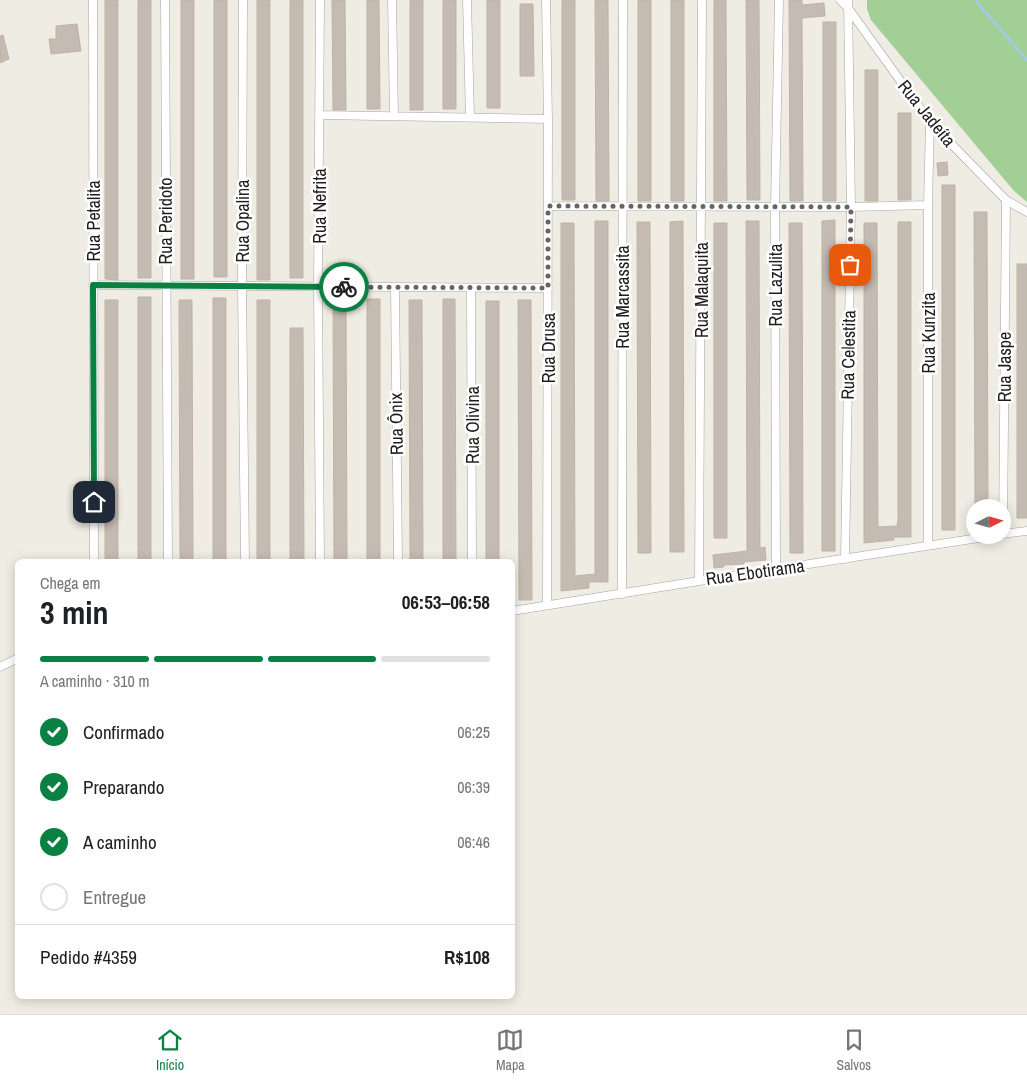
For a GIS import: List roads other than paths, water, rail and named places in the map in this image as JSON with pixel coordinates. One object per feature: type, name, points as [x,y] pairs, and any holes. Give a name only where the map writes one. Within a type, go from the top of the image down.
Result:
[{"type":"street","name":"Rua Petalita","points":[[93,0],[94,559]]},
{"type":"street","name":"Rua Peridoto","points":[[165,0],[168,559]]},
{"type":"street","name":"Rua Opalina","points":[[243,0],[242,286],[245,559]]},
{"type":"street","name":"Rua Nefrita","points":[[320,0],[318,287],[320,559]]},
{"type":"street","points":[[392,0],[394,116]]},
{"type":"street","points":[[467,0],[470,118]]},
{"type":"street","name":"Rua Drusa","points":[[546,0],[548,119],[547,606]]},
{"type":"street","name":"Rua Marcassita","points":[[622,594],[623,0]]},
{"type":"street","name":"Rua Malaquita","points":[[699,581],[702,0]]},
{"type":"street","name":"Rua Lazulita","points":[[776,570],[775,207],[779,0]]},
{"type":"street","name":"Rua Jadeíta","points":[[840,0],[848,4],[930,122],[1006,200],[1027,212]]},
{"type":"street","name":"Rua Celestita","points":[[845,559],[851,207],[848,4]]},
{"type":"street","points":[[319,115],[548,119]]},
{"type":"street","name":"Rua Kunzita","points":[[928,545],[928,205],[930,122]]},
{"type":"street","name":"Rua Jaspe","points":[[1002,499],[1006,200]]},
{"type":"street","points":[[548,206],[851,207],[928,205]]},
{"type":"street","points":[[93,285],[548,288]]},
{"type":"street","name":"Rua Ônix","points":[[395,287],[398,559]]},
{"type":"street","name":"Rua Olivina","points":[[472,288],[472,559]]},
{"type":"street","name":"Rua Ebotirama","points":[[1011,533],[1027,531]]},
{"type":"street","name":"Rua Ebotirama","points":[[515,611],[966,540]]},
{"type":"street","points":[[0,667],[15,660]]},
{"type":"waterway","points":[[975,0],[1027,60]]}]
